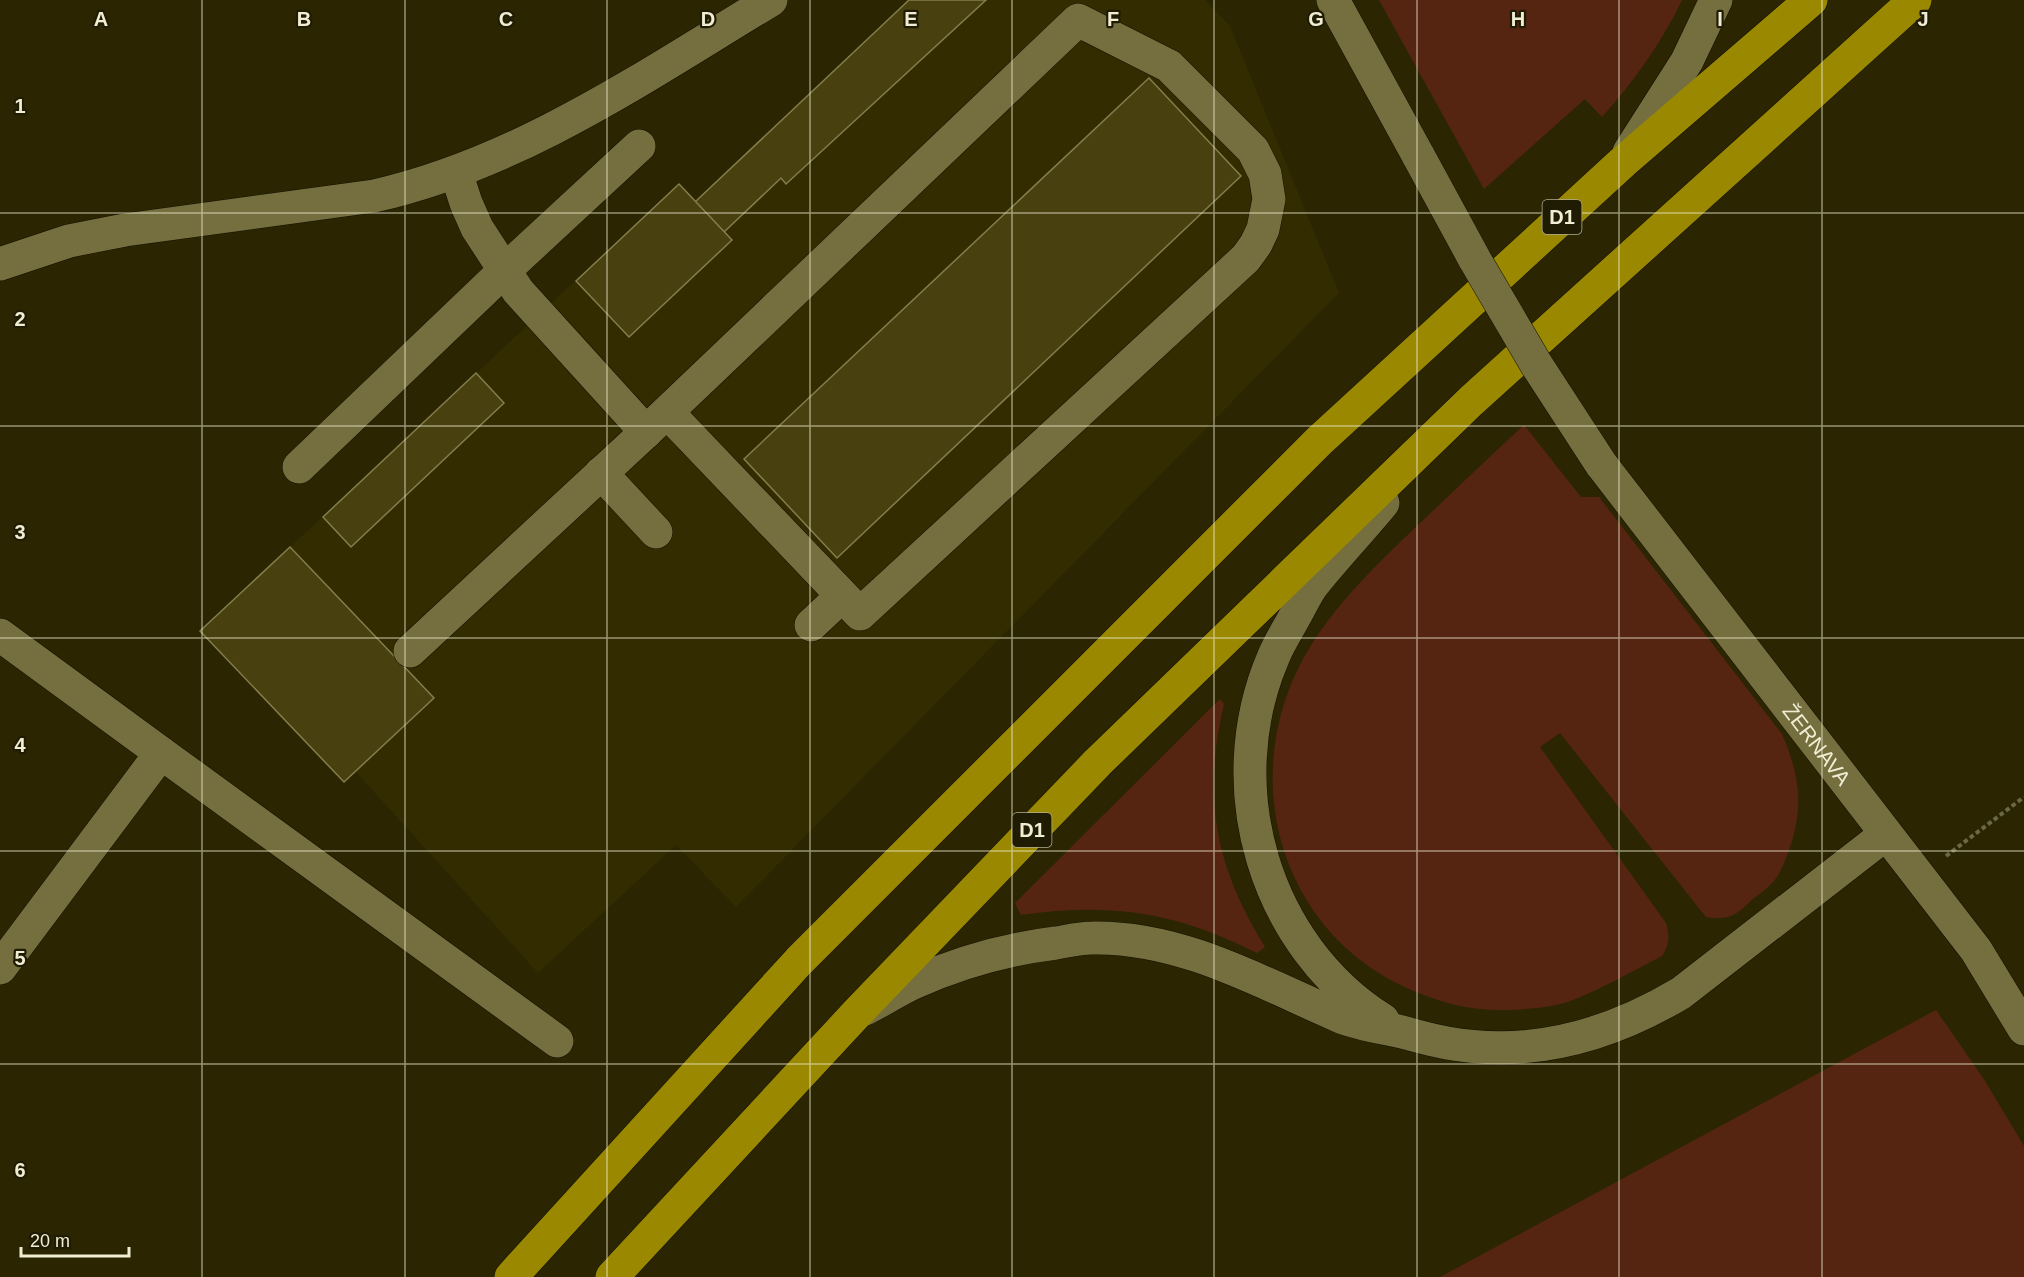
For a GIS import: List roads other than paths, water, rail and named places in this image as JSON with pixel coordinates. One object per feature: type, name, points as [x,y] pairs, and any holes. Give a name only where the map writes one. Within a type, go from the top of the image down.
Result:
[{"type":"highway","name":"D1","points":[[511,1277],[799,961],[1319,441],[1623,162],[1811,0]]},
{"type":"highway","name":"D1","points":[[612,1277],[858,1013],[1098,762],[1471,401],[1915,0]]},
{"type":"street","points":[[0,264],[16,257],[80,239],[125,230],[374,196],[456,172],[509,150],[584,113],[771,0]]},
{"type":"street","name":"ŽERNAVA","points":[[1333,0],[1475,260],[1536,364],[1601,464],[1976,951],[2024,1029]]},
{"type":"street","points":[[1623,162],[1687,61],[1716,0]]},
{"type":"street","points":[[410,651],[657,422],[1078,20],[1169,66],[1253,150],[1265,174],[1269,199],[1263,229],[1246,258],[860,614],[842,596],[657,422],[518,291],[477,228],[456,172]]},
{"type":"street","points":[[299,467],[639,146]]},
{"type":"street","points":[[1414,1035],[1373,1014],[1344,991],[1323,970],[1305,946],[1275,893],[1264,863],[1255,833],[1249,765],[1260,691],[1273,656],[1310,588],[1471,401]]},
{"type":"street","points":[[601,473],[656,532]]},
{"type":"street","points":[[812,625],[842,596]]},
{"type":"street","points":[[0,636],[557,1041]]},
{"type":"street","points":[[0,968],[161,753]]},
{"type":"street","points":[[858,1013],[912,983],[976,960],[1018,948],[1092,938],[1131,941],[1199,957],[1345,1018],[1448,1043],[1483,1047],[1517,1047],[1552,1043],[1619,1025],[1651,1011],[1681,993],[1886,834]]}]
